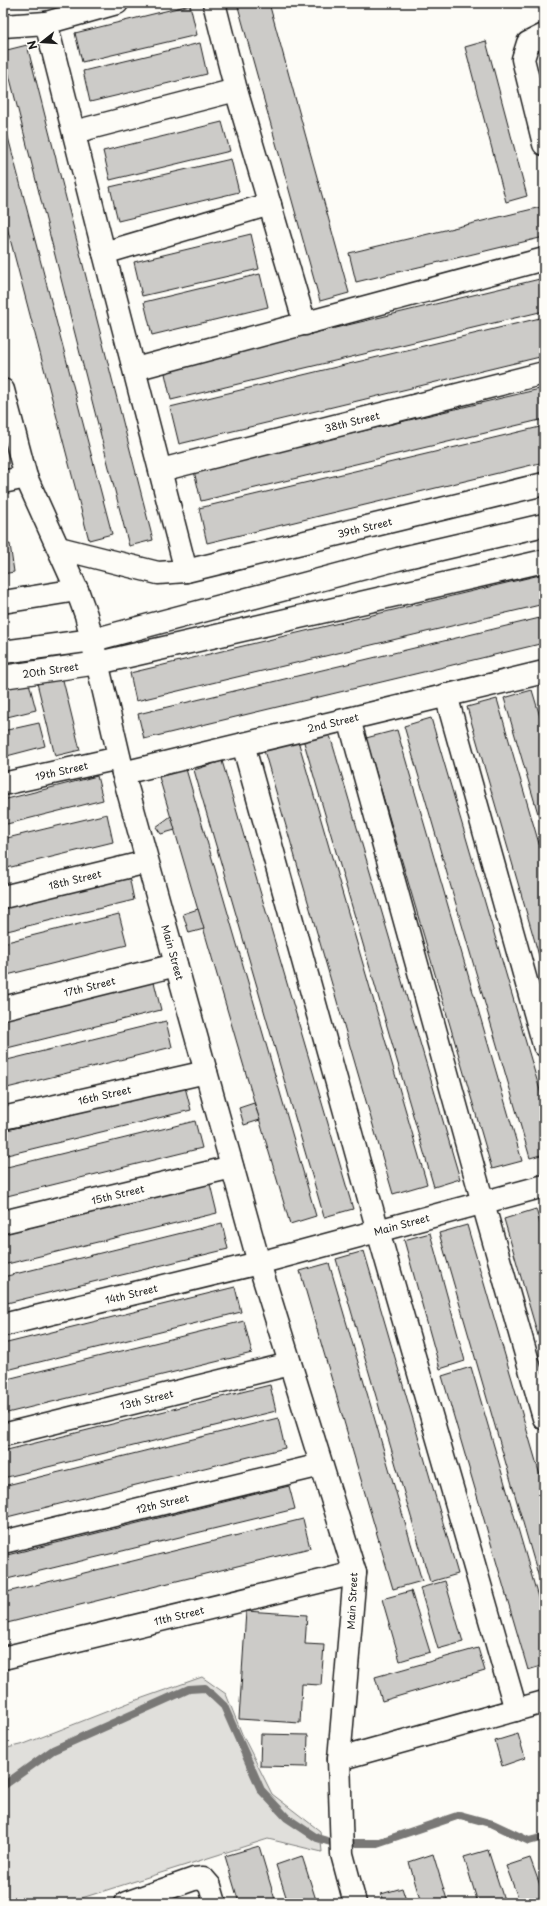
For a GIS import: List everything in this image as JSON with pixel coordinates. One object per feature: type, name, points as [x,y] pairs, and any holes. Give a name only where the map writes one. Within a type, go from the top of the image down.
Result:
[{"type":"street","points":[[3,26],[46,23],[117,3]]},
{"type":"street","points":[[214,3],[236,90],[305,324]]},
{"type":"street","points":[[46,23],[186,571]]},
{"type":"street","points":[[536,39],[523,59],[544,144]]},
{"type":"street","points":[[74,132],[236,90]]},
{"type":"street","points":[[104,253],[270,204]]},
{"type":"street","points":[[135,369],[544,259]]},
{"type":"street","name":"38th Street","points":[[160,470],[544,373]]},
{"type":"street","name":"Main Street","points":[[3,390],[26,477],[59,548],[86,615],[121,766],[232,1167],[259,1263],[355,1573],[339,1759],[342,1854],[355,1903]]},
{"type":"street","points":[[3,482],[26,477]]},
{"type":"street","name":"39th Street","points":[[59,548],[158,573],[186,571],[544,484]]},
{"type":"street","points":[[3,652],[92,638],[398,559],[544,525]]},
{"type":"street","name":"20th Street","points":[[3,678],[98,663],[544,561]]},
{"type":"street","points":[[3,602],[77,590]]},
{"type":"street","name":"2nd Street","points":[[121,766],[243,744],[544,672]]},
{"type":"street","points":[[446,695],[544,1045]]},
{"type":"street","points":[[349,719],[482,1203],[544,1418]]},
{"type":"street","points":[[243,744],[378,1231],[516,1710]]},
{"type":"street","name":"19th Street","points":[[3,784],[121,766]]},
{"type":"street","name":"18th Street","points":[[3,897],[147,862]]},
{"type":"street","name":"17th Street","points":[[3,1008],[176,966]]},
{"type":"street","name":"16th Street","points":[[3,1118],[206,1072]]},
{"type":"street","name":"15th Street","points":[[3,1222],[232,1167]]},
{"type":"street","name":"Main Street","points":[[259,1263],[544,1186]]},
{"type":"street","name":"14th Street","points":[[3,1325],[259,1263]]},
{"type":"street","name":"13th Street","points":[[3,1435],[290,1364]]},
{"type":"street","name":"12th Street","points":[[3,1542],[322,1465]]},
{"type":"street","name":"11th Street","points":[[3,1658],[355,1573]]},
{"type":"street","points":[[339,1759],[544,1702]]},
{"type":"street","points":[[126,1903],[194,1879],[204,1878],[210,1886],[215,1903]]},
{"type":"shaded area","points":[[202,1677],[226,1694],[242,1734],[272,1794],[320,1831],[322,1852],[268,1839],[66,1903],[3,1903],[3,1749],[24,1744],[131,1702]]},
{"type":"building","points":[[237,3],[269,3],[349,293],[320,301]]},
{"type":"building","points":[[190,5],[197,35],[82,62],[75,33]]},
{"type":"building","points":[[486,41],[527,196],[506,202],[465,47]]},
{"type":"building","points":[[200,43],[207,74],[90,102],[83,71]]},
{"type":"building","points":[[27,45],[153,540],[129,546],[3,51]]},
{"type":"building","points":[[3,118],[112,534],[89,540],[3,212]]},
{"type":"building","points":[[222,122],[230,151],[110,180],[103,151]]},
{"type":"building","points":[[231,159],[239,192],[118,221],[110,187]]},
{"type":"building","points":[[541,207],[544,218],[544,237],[356,282],[349,253]]},
{"type":"building","points":[[251,234],[259,269],[142,296],[134,262]]},
{"type":"building","points":[[260,274],[268,307],[152,335],[144,302]]},
{"type":"building","points":[[544,278],[544,311],[171,400],[164,369]]},
{"type":"building","points":[[544,317],[544,356],[179,444],[170,407]]},
{"type":"building","points":[[544,388],[544,419],[201,501],[194,471]]},
{"type":"building","points":[[544,426],[544,462],[207,543],[199,508]]},
{"type":"building","points":[[10,544],[14,572],[3,574],[3,545]]},
{"type":"building","points":[[544,574],[544,604],[136,701],[130,673]]},
{"type":"building","points":[[544,617],[544,643],[144,739],[138,714]]},
{"type":"building","points":[[62,676],[80,750],[55,756],[37,683]]},
{"type":"building","points":[[29,683],[36,710],[3,718],[3,689]]},
{"type":"building","points":[[532,690],[544,730],[544,834],[504,698]]},
{"type":"building","points":[[497,699],[544,861],[544,973],[467,707]]},
{"type":"building","points":[[431,718],[544,1104],[544,1154],[530,1158],[404,726]]},
{"type":"building","points":[[39,723],[45,746],[3,757],[3,731]]},
{"type":"building","points":[[397,730],[522,1161],[492,1169],[366,738]]},
{"type":"building","points":[[329,732],[460,1179],[434,1187],[303,739]]},
{"type":"building","points":[[297,737],[427,1184],[393,1194],[263,747]]},
{"type":"building","points":[[222,761],[353,1209],[324,1217],[194,770]]},
{"type":"building","points":[[186,769],[316,1216],[290,1224],[159,777]]},
{"type":"building","points":[[97,776],[103,800],[3,825],[3,800]]},
{"type":"building","points":[[107,814],[113,842],[3,869],[3,839]]},
{"type":"building","points":[[171,816],[175,830],[161,834],[156,827]]},
{"type":"building","points":[[129,876],[134,900],[3,932],[3,907]]},
{"type":"building","points":[[198,909],[204,929],[189,933],[183,914]]},
{"type":"building","points":[[119,914],[127,945],[3,976],[3,943]]},
{"type":"building","points":[[154,982],[161,1010],[3,1049],[3,1019]]},
{"type":"building","points":[[166,1021],[172,1047],[3,1089],[3,1061]]},
{"type":"building","points":[[185,1087],[191,1110],[3,1156],[3,1131]]},
{"type":"building","points":[[254,1103],[260,1120],[244,1125],[239,1108]]},
{"type":"building","points":[[195,1121],[202,1148],[3,1197],[3,1168]]},
{"type":"building","points":[[210,1184],[217,1213],[3,1265],[3,1234]]},
{"type":"building","points":[[536,1209],[544,1237],[544,1356],[504,1219]]},
{"type":"building","points":[[222,1223],[228,1249],[3,1304],[3,1277]]},
{"type":"building","points":[[467,1225],[544,1489],[544,1595],[439,1233]]},
{"type":"building","points":[[430,1233],[465,1361],[440,1369],[404,1240]]},
{"type":"building","points":[[364,1251],[458,1574],[430,1582],[336,1259]]},
{"type":"building","points":[[329,1263],[422,1581],[393,1589],[300,1271]]},
{"type":"building","points":[[235,1287],[241,1312],[3,1371],[3,1344]]},
{"type":"building","points":[[244,1321],[252,1353],[3,1414],[3,1380]]},
{"type":"building","points":[[471,1367],[544,1618],[544,1665],[528,1670],[442,1376]]},
{"type":"building","points":[[270,1385],[276,1411],[3,1478],[3,1451]]},
{"type":"building","points":[[278,1418],[285,1448],[3,1518],[3,1486]]},
{"type":"building","points":[[289,1486],[295,1509],[3,1580],[3,1556]]},
{"type":"building","points":[[303,1519],[310,1548],[3,1624],[3,1593]]},
{"type":"building","points":[[445,1581],[463,1642],[438,1649],[420,1588]]},
{"type":"building","points":[[411,1591],[430,1652],[400,1661],[382,1599]]},
{"type":"building","points":[[246,1611],[307,1615],[305,1644],[324,1645],[321,1685],[302,1684],[300,1723],[239,1719]]},
{"type":"building","points":[[478,1648],[485,1671],[382,1701],[375,1677]]},
{"type":"building","points":[[261,1734],[308,1735],[307,1767],[260,1766]]},
{"type":"building","points":[[518,1734],[525,1758],[502,1766],[495,1741]]},
{"type":"building","points":[[259,1846],[276,1903],[239,1903],[225,1856]]},
{"type":"building","points":[[488,1850],[505,1903],[478,1903],[464,1857]]},
{"type":"building","points":[[433,1854],[448,1903],[421,1903],[409,1862]]},
{"type":"building","points":[[302,1856],[317,1903],[288,1903],[276,1865]]},
{"type":"building","points":[[530,1858],[544,1896],[544,1903],[520,1903],[506,1866]]},
{"type":"building","points":[[402,1888],[407,1903],[383,1903],[381,1894]]},
{"type":"waterway","points":[[504,3],[544,5]]},
{"type":"waterway","points":[[3,1786],[53,1750],[189,1689],[205,1688],[224,1706],[261,1790],[287,1818],[317,1838],[334,1843],[377,1843],[460,1815],[493,1824],[529,1841],[544,1837]]}]
